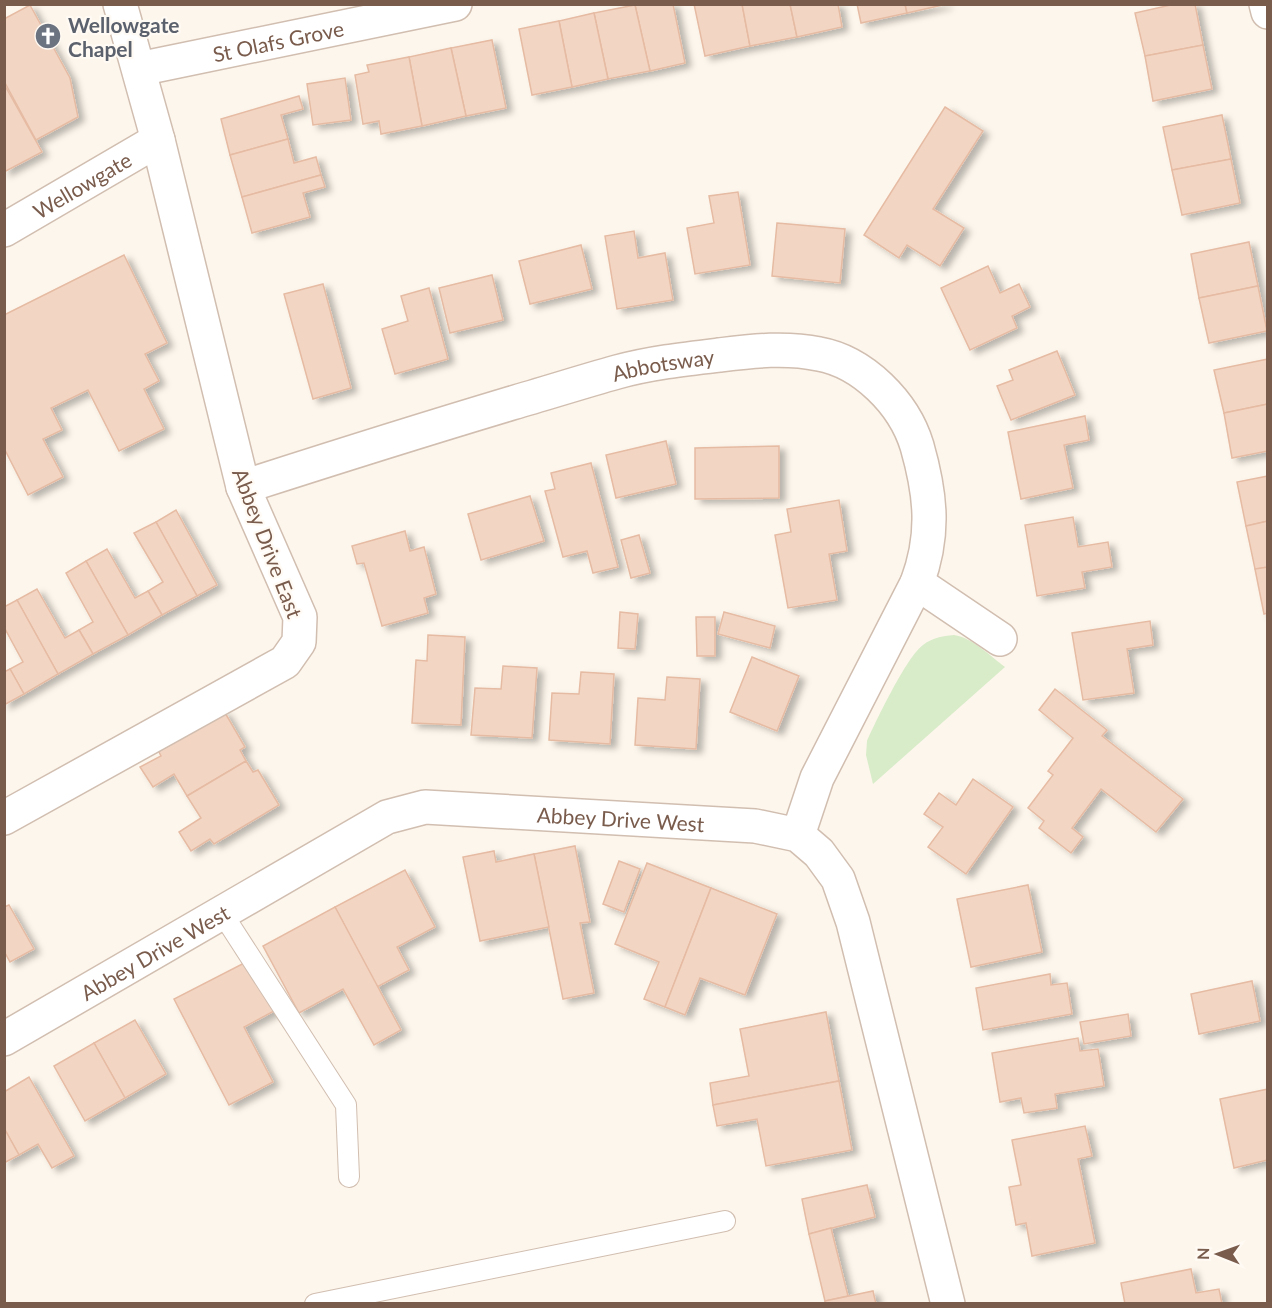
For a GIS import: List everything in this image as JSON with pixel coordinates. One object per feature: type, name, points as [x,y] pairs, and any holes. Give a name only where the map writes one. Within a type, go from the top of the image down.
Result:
[{"type":"street","name":"Abbey Drive East","points":[[4,818],[285,662],[299,642],[300,617],[243,487],[159,141],[120,4]]},
{"type":"street","name":"St Olafs Grove","points":[[139,69],[455,4]]},
{"type":"street","points":[[1266,4],[1268,12]]},
{"type":"street","name":"Wellowgate","points":[[4,230],[159,141]]},
{"type":"street","name":"Abbotsway","points":[[243,487],[411,433],[619,372],[689,358],[759,350],[790,350],[822,354],[850,366],[877,384],[897,407],[914,434],[922,464],[931,522],[924,564],[917,584],[817,778],[798,835]]},
{"type":"street","points":[[917,584],[1000,639]]},
{"type":"street","name":"Abbey Drive West","points":[[4,1039],[387,818],[425,807],[755,826],[798,835],[819,853],[838,879],[853,922],[948,1304]]},
{"type":"lane","points":[[222,913],[346,1105],[349,1177]]},
{"type":"lane","points":[[315,1304],[725,1221]]},
{"type":"green space","points":[[954,635],[975,644],[1005,667],[873,784],[866,755],[867,741],[892,690],[916,651],[937,638]]},
{"type":"building","points":[[673,4],[685,63],[650,71],[635,5]]},
{"type":"building","points":[[694,4],[742,4],[750,46],[705,56]]},
{"type":"building","points":[[742,4],[790,4],[797,37],[750,46]]},
{"type":"building","points":[[790,4],[838,4],[842,27],[797,37]]},
{"type":"building","points":[[857,4],[905,4],[907,13],[861,23]]},
{"type":"building","points":[[905,4],[947,4],[907,13]]},
{"type":"building","points":[[1175,4],[1195,4],[1203,45],[1145,56],[1135,13]]},
{"type":"building","points":[[30,5],[70,78],[78,117],[36,140],[4,81],[4,19]]},
{"type":"building","points":[[635,5],[650,71],[608,79],[594,13]]},
{"type":"building","points":[[594,13],[608,79],[572,87],[559,21]]},
{"type":"building","points":[[559,21],[572,87],[532,95],[519,29]]},
{"type":"building","points":[[492,40],[506,108],[466,116],[451,48]]},
{"type":"building","points":[[1203,45],[1212,89],[1153,101],[1145,56]]},
{"type":"building","points":[[451,48],[466,116],[422,126],[409,57]]},
{"type":"building","points":[[409,57],[422,126],[381,134],[379,121],[363,124],[355,75],[369,72],[367,65]]},
{"type":"building","points":[[345,78],[351,120],[313,125],[307,84]]},
{"type":"building","points":[[4,84],[42,152],[4,172]]},
{"type":"building","points":[[299,96],[303,109],[281,115],[288,139],[230,155],[221,119]]},
{"type":"building","points":[[945,107],[983,131],[933,209],[964,228],[940,266],[907,245],[899,258],[864,235]]},
{"type":"building","points":[[1222,115],[1231,159],[1172,170],[1163,127]]},
{"type":"building","points":[[288,139],[294,163],[316,157],[321,175],[242,197],[230,155]]},
{"type":"building","points":[[1231,159],[1240,203],[1182,215],[1172,170]]},
{"type":"building","points":[[321,175],[325,187],[303,193],[310,217],[252,233],[242,197]]},
{"type":"building","points":[[738,192],[750,265],[695,274],[687,228],[714,223],[709,196]]},
{"type":"building","points":[[777,223],[845,229],[840,283],[772,276]]},
{"type":"building","points":[[634,231],[638,258],[665,253],[673,300],[617,309],[605,236]]},
{"type":"building","points":[[1249,242],[1258,286],[1199,298],[1191,254]]},
{"type":"building","points":[[581,245],[592,289],[530,304],[519,261]]},
{"type":"building","points":[[124,255],[167,343],[145,354],[159,381],[144,389],[164,429],[119,451],[88,390],[51,408],[62,430],[43,439],[63,477],[28,495],[4,448],[4,315]]},
{"type":"building","points":[[988,266],[1000,293],[1019,284],[1030,307],[1012,316],[1017,328],[970,350],[941,288]]},
{"type":"building","points":[[492,275],[503,320],[450,333],[439,288]]},
{"type":"building","points":[[323,284],[351,388],[313,399],[284,294]]},
{"type":"building","points":[[1258,286],[1267,331],[1209,343],[1199,298]]},
{"type":"building","points":[[429,288],[448,359],[395,374],[382,329],[408,321],[401,296]]},
{"type":"building","points":[[1057,351],[1075,395],[1011,420],[997,386],[1013,380],[1009,370]]},
{"type":"building","points":[[1268,359],[1268,404],[1224,413],[1214,370]]},
{"type":"building","points":[[1268,404],[1268,451],[1232,458],[1224,413]]},
{"type":"building","points":[[1085,416],[1089,440],[1064,445],[1073,488],[1021,499],[1008,432]]},
{"type":"building","points":[[666,441],[676,484],[616,498],[606,455]]},
{"type":"building","points":[[779,446],[779,498],[695,499],[695,448]]},
{"type":"building","points":[[591,463],[618,567],[593,573],[587,551],[563,557],[545,491],[555,489],[551,473]]},
{"type":"building","points":[[1268,476],[1268,521],[1246,526],[1237,482]]},
{"type":"building","points":[[530,496],[544,541],[481,560],[468,514]]},
{"type":"building","points":[[839,500],[847,551],[829,554],[837,600],[788,608],[775,535],[791,532],[787,509]]},
{"type":"building","points":[[176,510],[217,585],[197,596],[156,522]]},
{"type":"building","points":[[1073,517],[1078,547],[1108,542],[1112,567],[1082,572],[1085,588],[1037,596],[1025,525]]},
{"type":"building","points":[[1268,521],[1268,567],[1255,569],[1246,526]]},
{"type":"building","points":[[156,522],[197,596],[162,615],[148,591],[163,582],[134,533]]},
{"type":"building","points":[[405,531],[410,551],[424,547],[436,594],[424,598],[428,613],[382,626],[364,563],[357,564],[352,546]]},
{"type":"building","points":[[639,535],[650,573],[631,578],[621,540]]},
{"type":"building","points":[[107,549],[135,598],[148,591],[162,615],[128,635],[86,561]]},
{"type":"building","points":[[86,561],[128,635],[93,654],[79,630],[93,622],[66,573]]},
{"type":"building","points":[[1268,567],[1268,613],[1264,614],[1255,569]]},
{"type":"building","points":[[37,589],[65,638],[79,630],[93,654],[58,674],[17,600]]},
{"type":"building","points":[[17,600],[58,674],[24,694],[10,669],[23,662],[4,627],[4,607]]},
{"type":"building","points":[[620,612],[638,614],[635,649],[618,648]]},
{"type":"building","points":[[724,612],[775,626],[770,648],[718,634]]},
{"type":"building","points":[[696,617],[715,617],[715,656],[697,656]]},
{"type":"building","points":[[1150,621],[1153,645],[1127,649],[1134,693],[1083,700],[1072,633]]},
{"type":"building","points":[[428,635],[465,637],[461,725],[412,723],[416,660],[427,661]]},
{"type":"building","points":[[752,657],[799,676],[777,731],[730,712]]},
{"type":"building","points":[[503,666],[537,668],[532,738],[471,735],[475,688],[501,689]]},
{"type":"building","points":[[10,669],[24,694],[4,705],[4,672]]},
{"type":"building","points":[[581,672],[614,674],[610,744],[549,740],[552,693],[579,694]]},
{"type":"building","points":[[667,677],[700,679],[696,749],[635,745],[638,698],[665,700]]},
{"type":"building","points":[[1055,689],[1107,730],[1102,736],[1183,799],[1156,832],[1101,789],[1072,828],[1083,837],[1071,853],[1039,828],[1044,821],[1028,808],[1053,775],[1048,771],[1073,738],[1039,710]]},
{"type":"building","points":[[224,711],[245,747],[240,750],[246,761],[187,796],[174,774],[153,787],[140,767],[161,756],[158,750]]},
{"type":"building","points":[[246,761],[253,772],[258,770],[279,805],[214,844],[210,839],[191,851],[179,832],[201,818],[187,796]]},
{"type":"building","points":[[973,779],[1013,807],[966,874],[928,847],[943,827],[924,814],[939,793],[956,805]]},
{"type":"building","points":[[575,846],[590,922],[580,923],[594,993],[563,999],[534,854]]},
{"type":"building","points":[[494,851],[496,862],[534,854],[549,927],[480,941],[463,857]]},
{"type":"building","points":[[619,861],[640,869],[624,912],[603,904]]},
{"type":"building","points":[[647,863],[711,888],[665,1007],[644,999],[659,962],[615,944]]},
{"type":"building","points":[[405,870],[435,927],[397,947],[409,970],[377,987],[335,907]]},
{"type":"building","points":[[1028,885],[1042,952],[971,967],[957,899]]},
{"type":"building","points":[[711,888],[777,914],[745,995],[700,978],[685,1015],[665,1007]]},
{"type":"building","points":[[9,905],[34,949],[10,962],[4,951],[4,907]]},
{"type":"building","points":[[335,907],[401,1030],[374,1045],[343,989],[299,1013],[263,946]]},
{"type":"building","points":[[250,960],[276,1010],[244,1027],[273,1082],[229,1105],[174,999]]},
{"type":"building","points":[[1050,974],[1051,985],[1067,983],[1072,1014],[983,1030],[976,988]]},
{"type":"building","points":[[1252,981],[1260,1021],[1199,1034],[1191,994]]},
{"type":"building","points":[[826,1012],[839,1081],[713,1105],[710,1083],[749,1076],[740,1029]]},
{"type":"building","points":[[1128,1014],[1131,1036],[1084,1044],[1080,1022]]},
{"type":"building","points":[[135,1020],[166,1074],[125,1098],[94,1043]]},
{"type":"building","points":[[1078,1038],[1080,1051],[1098,1049],[1104,1086],[1055,1094],[1057,1108],[1024,1113],[1021,1098],[1000,1102],[992,1053]]},
{"type":"building","points":[[94,1043],[125,1098],[85,1121],[54,1066]]},
{"type":"building","points":[[29,1077],[74,1156],[52,1168],[38,1144],[19,1155],[4,1128],[4,1092]]},
{"type":"building","points":[[839,1081],[852,1150],[766,1166],[757,1119],[717,1126],[713,1105]]},
{"type":"building","points":[[1268,1089],[1268,1162],[1267,1160],[1234,1168],[1220,1099]]},
{"type":"building","points":[[1085,1126],[1092,1156],[1078,1159],[1095,1243],[1032,1256],[1026,1223],[1016,1225],[1009,1187],[1021,1185],[1012,1140]]},
{"type":"building","points":[[4,1128],[19,1155],[4,1163]]},
{"type":"building","points":[[867,1185],[875,1217],[809,1234],[802,1199]]},
{"type":"building","points":[[831,1228],[848,1296],[825,1301],[809,1234]]},
{"type":"building","points":[[1191,1269],[1196,1293],[1219,1289],[1222,1304],[1125,1304],[1121,1283]]},
{"type":"building","points":[[873,1291],[876,1304],[826,1304],[825,1301]]},
{"type":"place","name":"Wellowgate Chapel","points":[[48,36]]}]
